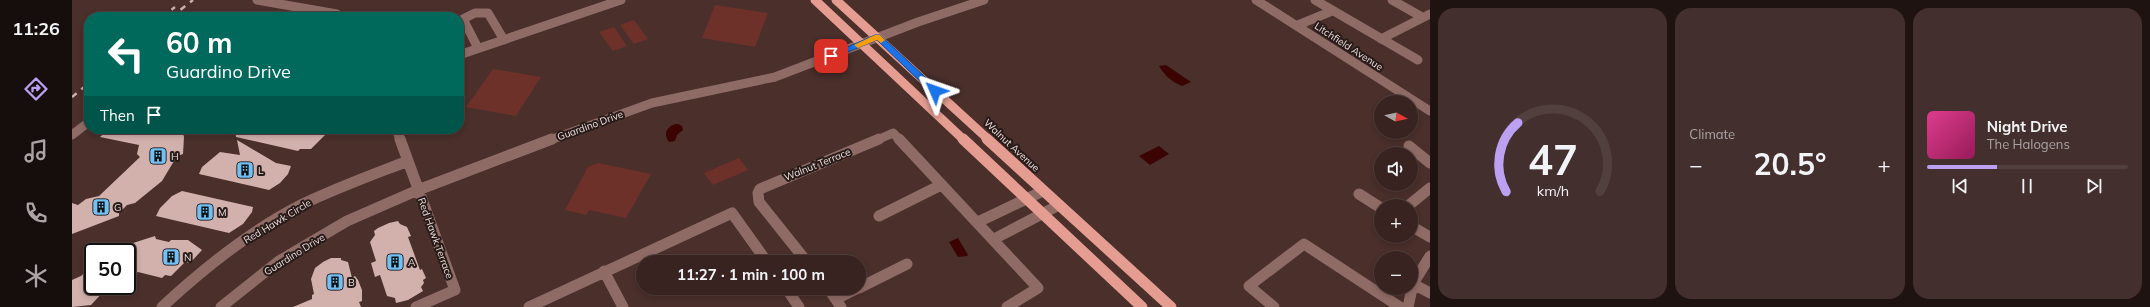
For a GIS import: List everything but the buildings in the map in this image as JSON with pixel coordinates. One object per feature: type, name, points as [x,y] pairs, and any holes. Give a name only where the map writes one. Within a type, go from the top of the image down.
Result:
[{"type":"main road","points":[[815,0],[1142,307]]},
{"type":"main road","name":"Walnut Avenue","points":[[836,0],[1171,307]]},
{"type":"street","points":[[257,0],[325,12]]},
{"type":"street","points":[[302,8],[308,0]]},
{"type":"street","points":[[591,0],[596,8]]},
{"type":"street","points":[[464,53],[620,0]]},
{"type":"street","name":"Guardino Drive","points":[[220,307],[279,261],[347,221],[418,190],[615,115],[652,103],[775,77],[878,37],[984,0]]},
{"type":"street","name":"Litchfield Avenue","points":[[1256,0],[1298,25],[1430,111]]},
{"type":"street","points":[[1315,0],[1418,60]]},
{"type":"street","points":[[1392,0],[1426,15]]},
{"type":"street","points":[[1298,25],[1332,11]]},
{"type":"street","points":[[464,18],[475,13],[488,13],[504,40]]},
{"type":"street","points":[[1381,39],[1426,15]]},
{"type":"street","points":[[464,21],[478,48]]},
{"type":"street","points":[[72,135],[84,126]]},
{"type":"street","name":"Walnut Terrace","points":[[801,255],[759,202],[758,193],[765,185],[892,133],[978,222],[1038,288],[1007,307]]},
{"type":"street","points":[[398,134],[418,190]]},
{"type":"street","points":[[1409,146],[1430,163]]},
{"type":"street","name":"Red Hawk Circle","points":[[162,307],[187,283],[257,231],[301,205],[373,173],[408,161]]},
{"type":"street","points":[[879,216],[941,185]]},
{"type":"street","points":[[1417,199],[1430,188]]},
{"type":"street","name":"Red Hawk Terrace","points":[[416,307],[455,290],[418,190]]},
{"type":"street","points":[[978,222],[1043,191]]},
{"type":"street","points":[[1359,194],[1374,204]]},
{"type":"street","points":[[994,239],[1059,205]]},
{"type":"street","points":[[639,255],[732,213],[762,255]]},
{"type":"street","points":[[1418,230],[1430,237]]},
{"type":"street","points":[[1274,307],[1249,286],[1304,244],[1400,307]]},
{"type":"street","points":[[529,307],[636,256]]},
{"type":"street","points":[[1418,276],[1430,256]]},
{"type":"street","points":[[866,284],[907,264]]},
{"type":"street","points":[[604,271],[623,307]]},
{"type":"street","points":[[1418,286],[1430,292]]},
{"type":"street","points":[[791,295],[799,307]]},
{"type":"street","points":[[839,303],[850,295]]},
{"type":"street","points":[[1408,307],[1411,295]]},
{"type":"shaded area","points":[[715,5],[768,13],[755,47],[702,38]]},
{"type":"shaded area","points":[[634,20],[648,39],[634,44],[620,25]]},
{"type":"shaded area","points":[[614,27],[627,46],[613,51],[599,32]]},
{"type":"shaded area","points":[[1166,65],[1191,82],[1182,86],[1169,78],[1159,66]]},
{"type":"shaded area","points":[[493,69],[541,77],[516,116],[466,107]]},
{"type":"shaded area","points":[[674,124],[682,126],[683,130],[677,135],[675,141],[669,142],[666,136],[667,130]]},
{"type":"shaded area","points":[[1159,146],[1169,154],[1150,165],[1139,156]]},
{"type":"shaded area","points":[[739,158],[748,170],[713,185],[704,173]]},
{"type":"shaded area","points":[[598,163],[651,174],[626,218],[589,210],[586,215],[565,210],[588,167]]},
{"type":"shaded area","points":[[958,238],[968,255],[967,256],[958,257],[949,242]]},
{"type":"railway","points":[[177,12],[193,0]]},
{"type":"railway","points":[[168,12],[175,7]]},
{"type":"railway","points":[[72,97],[84,87]]},
{"type":"slow traffic","points":[[858,45],[878,37],[881,40]]},
{"type":"place","name":"H","points":[[158,156]]},
{"type":"place","name":"L","points":[[245,170]]},
{"type":"place","name":"G","points":[[101,207]]},
{"type":"place","name":"M","points":[[205,212]]},
{"type":"place","name":"N","points":[[171,257]]},
{"type":"place","name":"A","points":[[395,262]]},
{"type":"place","name":"B","points":[[335,282]]},
{"type":"route","points":[[831,56],[878,37],[935,91]]}]
